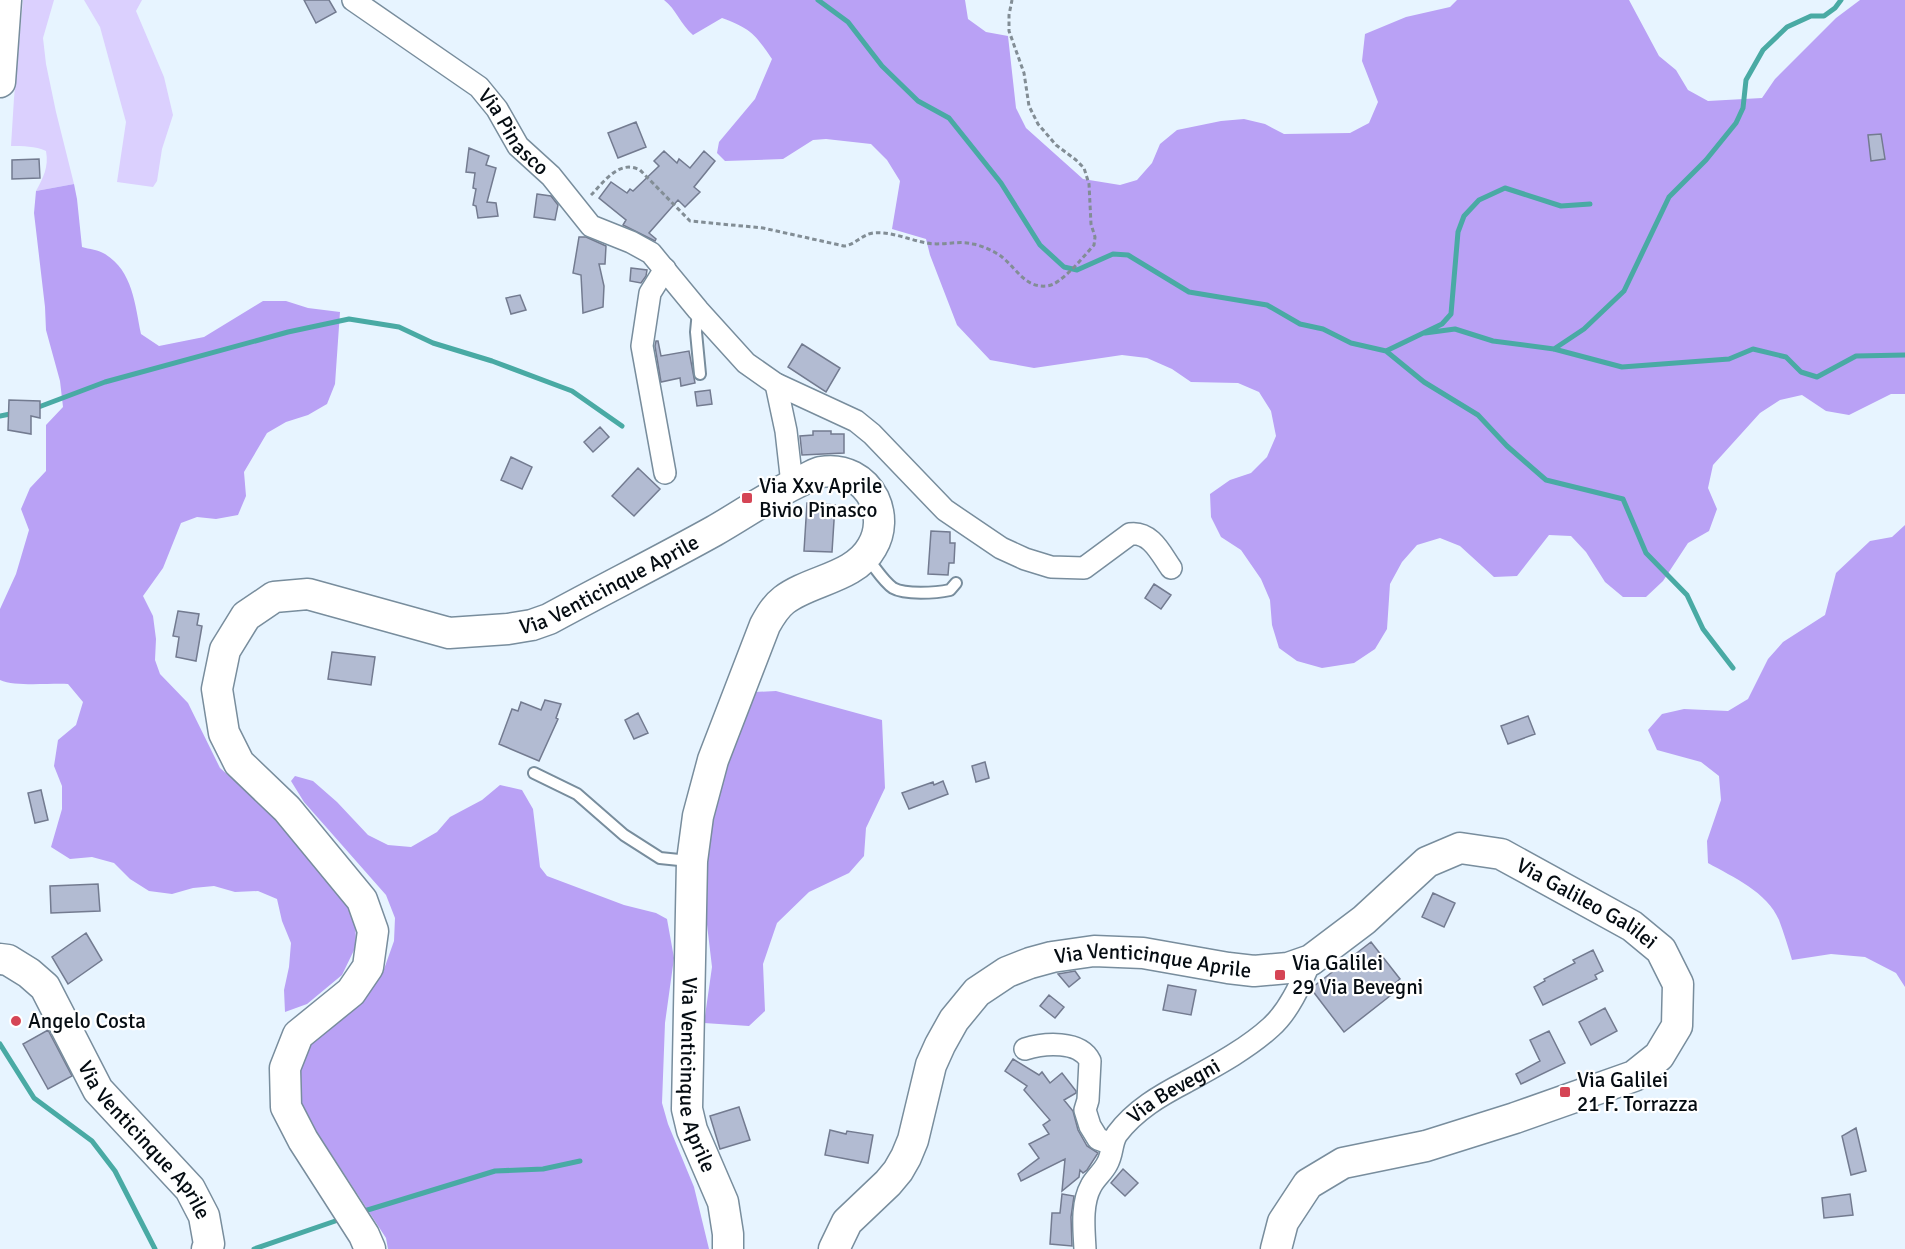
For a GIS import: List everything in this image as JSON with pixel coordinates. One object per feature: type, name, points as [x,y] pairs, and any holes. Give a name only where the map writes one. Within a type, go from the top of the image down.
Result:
[{"type":"main road","points":[[0,82],[6,0]]},
{"type":"main road","name":"Via Venticinque Aprile","points":[[370,1249],[364,1235],[303,1140],[286,1107],[285,1068],[298,1035],[351,992],[368,967],[373,931],[362,900],[287,809],[239,763],[224,733],[217,689],[225,650],[246,616],[274,597],[308,594],[449,633],[532,625],[549,619],[714,531],[792,484],[821,472],[838,471],[854,476],[863,483],[870,491],[877,506],[879,519],[872,547],[848,569],[785,599],[773,610],[765,625],[713,760],[698,816],[692,861],[687,1109],[692,1130],[723,1202],[728,1249]]},
{"type":"main road","name":"Via Galileo Galilei","points":[[1276,1249],[1282,1222],[1308,1184],[1343,1163],[1426,1146],[1515,1118],[1634,1076],[1659,1056],[1677,1026],[1678,984],[1661,950],[1632,926],[1501,854],[1460,848],[1427,862],[1364,920],[1311,960]]},
{"type":"main road","name":"Via Venticinque Aprile","points":[[834,1249],[847,1222],[898,1171],[913,1140],[931,1065],[940,1044],[965,1005],[977,992],[1007,972],[1052,957],[1094,951],[1143,953],[1228,969],[1254,971],[1288,968],[1311,960]]},
{"type":"main road","name":"Via Venticinque Aprile","points":[[0,959],[8,960],[30,973],[45,987],[98,1090],[190,1189],[204,1216],[209,1244],[207,1249]]},
{"type":"street","name":"Via Pinasco","points":[[353,0],[479,87],[497,109],[519,146],[551,176],[591,226],[631,242],[651,253],[746,363],[776,384],[856,421],[872,434],[945,510],[1001,548],[1051,567],[1084,568],[1130,534],[1137,533],[1153,543],[1171,568]]},
{"type":"street","points":[[664,269],[650,293],[642,346],[665,473]]},
{"type":"street","points":[[776,384],[786,431],[792,484]]},
{"type":"street","name":"Via Bevegni","points":[[1084,1249],[1084,1212],[1087,1194],[1107,1165],[1117,1134],[1141,1110],[1165,1093],[1242,1049],[1272,1026],[1294,996],[1311,960]]},
{"type":"street","points":[[1025,1049],[1043,1044],[1073,1047],[1087,1055],[1090,1061],[1088,1100],[1084,1110],[1098,1139],[1112,1144]]},
{"type":"lane","points":[[698,310],[696,332],[700,374]]},
{"type":"lane","points":[[865,555],[891,587],[901,591],[940,592],[950,590],[956,583]]},
{"type":"lane","points":[[534,773],[577,794],[624,835],[660,858],[692,861]]},
{"type":"path","points":[[580,213],[587,199],[615,171],[629,166],[640,170],[690,221],[763,228],[844,246],[850,246],[865,235],[882,233],[929,244],[972,243],[1003,258],[1026,282],[1042,286],[1058,283],[1094,245],[1089,184],[1084,168],[1056,145],[1038,124],[1029,106],[1024,73],[1009,31],[1012,0]]},
{"type":"shaded area","points":[[23,0],[54,0],[43,38],[56,112],[74,184],[36,191],[46,167],[46,151],[33,147],[11,146]]},
{"type":"shaded area","points":[[84,0],[142,0],[136,11],[164,77],[173,115],[162,149],[157,181],[153,187],[117,182],[126,122],[100,27]]},
{"type":"shaded area","points":[[664,0],[965,0],[968,19],[986,32],[1008,36],[1016,108],[1026,128],[1083,179],[1120,185],[1137,180],[1152,163],[1160,144],[1177,130],[1244,119],[1265,124],[1284,134],[1350,133],[1369,123],[1378,102],[1362,61],[1365,34],[1406,17],[1450,7],[1457,0],[1629,0],[1659,56],[1676,70],[1688,90],[1708,101],[1762,98],[1775,79],[1836,18],[1860,0],[1905,0],[1905,394],[1891,394],[1849,415],[1826,411],[1802,395],[1780,400],[1760,413],[1713,465],[1708,488],[1717,509],[1709,531],[1688,543],[1663,581],[1646,597],[1623,597],[1605,582],[1586,552],[1571,536],[1549,535],[1517,576],[1494,577],[1460,546],[1440,538],[1417,545],[1402,562],[1390,584],[1387,629],[1375,649],[1354,663],[1322,668],[1297,661],[1279,648],[1272,625],[1270,600],[1261,579],[1241,550],[1221,537],[1211,517],[1210,494],[1230,480],[1251,473],[1267,457],[1276,436],[1271,411],[1259,392],[1238,383],[1191,382],[1172,369],[1147,358],[1122,355],[1034,368],[990,360],[957,325],[926,239],[892,229],[900,181],[887,160],[871,144],[826,139],[813,140],[783,159],[725,161],[717,153],[719,142],[755,99],[772,59],[752,33],[722,18],[693,35]]},
{"type":"shaded area","points":[[74,184],[82,247],[105,254],[122,270],[134,300],[141,334],[159,346],[204,337],[263,301],[286,301],[308,308],[340,312],[335,384],[327,404],[267,433],[244,472],[246,496],[238,515],[216,519],[197,517],[181,523],[163,568],[143,596],[153,616],[156,639],[155,660],[160,674],[188,703],[220,768],[293,832],[355,907],[356,946],[342,975],[307,1004],[285,1012],[284,990],[291,943],[282,921],[277,899],[258,891],[235,892],[214,886],[193,888],[172,894],[149,891],[130,879],[114,863],[92,857],[70,859],[51,847],[62,809],[62,786],[54,766],[58,740],[76,725],[83,702],[68,684],[24,684],[0,680],[0,609],[16,574],[29,530],[21,509],[30,488],[46,471],[46,425],[63,407],[60,381],[46,330],[34,213],[36,191]]},
{"type":"shaded area","points":[[1905,525],[1905,987],[1896,973],[1865,957],[1831,954],[1792,960],[1774,910],[1758,893],[1708,863],[1707,841],[1721,800],[1719,776],[1701,762],[1657,750],[1648,730],[1662,714],[1684,709],[1728,711],[1748,699],[1768,659],[1783,642],[1825,615],[1836,573],[1870,541],[1892,537]]},
{"type":"shaded area","points":[[776,691],[882,720],[885,788],[866,828],[864,856],[849,873],[809,892],[777,923],[763,964],[765,1011],[749,1026],[704,1023],[712,967],[706,916],[706,839],[717,785],[754,692]]},
{"type":"shaded area","points":[[295,776],[313,781],[337,802],[368,835],[388,845],[411,847],[437,832],[450,817],[482,800],[500,785],[522,790],[533,809],[540,867],[547,876],[624,905],[656,913],[667,919],[674,958],[665,1023],[662,1103],[668,1124],[694,1187],[709,1249],[388,1249],[386,1238],[305,1114],[298,1092],[298,1069],[306,1047],[342,1015],[383,972],[394,941],[395,918],[386,895],[304,802],[291,781]]},
{"type":"building","points":[[304,0],[329,0],[336,12],[316,23]]},
{"type":"building","points":[[636,122],[646,147],[618,158],[608,133]]},
{"type":"building","points":[[1881,134],[1885,159],[1871,161],[1868,135]]},
{"type":"building","points":[[469,148],[489,156],[486,165],[496,168],[487,202],[496,203],[498,216],[478,218],[476,206],[473,205],[476,189],[473,188],[475,173],[466,172]]},
{"type":"building","points":[[664,151],[677,163],[679,159],[690,168],[704,151],[715,161],[694,187],[700,192],[685,207],[678,200],[649,233],[656,239],[655,241],[623,225],[626,220],[599,198],[611,182],[627,193],[630,189],[633,191],[659,166],[654,161]]},
{"type":"building","points":[[39,159],[40,178],[12,179],[12,160]]},
{"type":"building","points":[[537,194],[551,196],[558,205],[555,220],[534,217]]},
{"type":"building","points":[[579,237],[586,237],[606,246],[605,264],[599,264],[604,286],[603,307],[583,313],[581,275],[573,273]]},
{"type":"building","points":[[631,268],[647,270],[641,283],[630,281]]},
{"type":"building","points":[[520,295],[526,310],[511,314],[506,298]]},
{"type":"building","points":[[656,341],[658,341],[661,356],[689,351],[695,383],[681,386],[680,378],[661,382]]},
{"type":"building","points":[[802,344],[840,368],[826,392],[788,367]]},
{"type":"building","points":[[710,390],[712,404],[697,406],[695,392]]},
{"type":"building","points":[[9,400],[40,401],[40,418],[31,416],[31,434],[8,430]]},
{"type":"building","points":[[600,427],[609,437],[593,452],[584,442]]},
{"type":"building","points":[[813,431],[844,434],[844,453],[802,455],[800,436],[813,435]]},
{"type":"building","points":[[511,457],[532,467],[522,489],[501,480]]},
{"type":"building","points":[[638,468],[660,489],[634,516],[612,496]]},
{"type":"building","points":[[807,503],[835,505],[832,552],[804,551]]},
{"type":"building","points":[[931,531],[950,532],[950,543],[955,543],[954,563],[949,563],[948,575],[928,574]]},
{"type":"building","points":[[1154,584],[1171,595],[1161,609],[1145,598]]},
{"type":"building","points":[[178,611],[199,614],[197,625],[202,626],[196,661],[176,657],[179,637],[173,636]]},
{"type":"building","points":[[332,652],[375,657],[371,685],[328,679]]},
{"type":"building","points":[[545,700],[561,704],[556,718],[558,719],[539,761],[499,744],[512,709],[518,711],[521,702],[541,710]]},
{"type":"building","points":[[638,713],[648,733],[634,739],[625,720]]},
{"type":"building","points":[[1528,716],[1535,734],[1508,744],[1501,726]]},
{"type":"building","points":[[985,762],[989,778],[976,782],[972,766]]},
{"type":"building","points":[[943,781],[948,794],[909,809],[902,793],[933,782],[934,785]]},
{"type":"building","points":[[41,790],[48,820],[35,823],[28,793]]},
{"type":"building","points":[[98,884],[100,911],[51,913],[50,886]]},
{"type":"building","points":[[1433,893],[1455,903],[1444,927],[1422,917]]},
{"type":"building","points":[[86,933],[102,960],[68,984],[52,957]]},
{"type":"building","points":[[1371,942],[1400,979],[1390,987],[1395,992],[1344,1032],[1312,990]]},
{"type":"building","points":[[1593,950],[1603,971],[1595,975],[1597,979],[1543,1005],[1534,987],[1545,981],[1544,979],[1575,963],[1573,960]]},
{"type":"building","points":[[1075,971],[1080,978],[1069,987],[1058,974]]},
{"type":"building","points":[[1168,985],[1196,990],[1191,1015],[1163,1010]]},
{"type":"building","points":[[1049,995],[1064,1007],[1055,1018],[1040,1006]]},
{"type":"building","points":[[1605,1008],[1617,1031],[1591,1045],[1579,1022]]},
{"type":"building","points":[[48,1030],[72,1076],[48,1089],[23,1044]]},
{"type":"building","points":[[1549,1031],[1565,1063],[1521,1084],[1516,1074],[1540,1061],[1530,1040]]},
{"type":"building","points":[[1013,1059],[1039,1075],[1042,1072],[1050,1083],[1062,1073],[1076,1091],[1064,1100],[1073,1111],[1078,1130],[1087,1146],[1098,1153],[1087,1170],[1083,1173],[1080,1170],[1079,1177],[1062,1191],[1065,1159],[1021,1181],[1018,1174],[1039,1158],[1029,1144],[1049,1134],[1043,1125],[1050,1120],[1024,1090],[1027,1086],[1005,1071]]},
{"type":"building","points":[[739,1107],[750,1140],[720,1149],[710,1116]]},
{"type":"building","points":[[1856,1128],[1866,1171],[1851,1175],[1842,1136]]},
{"type":"building","points":[[830,1130],[846,1134],[847,1131],[873,1135],[868,1163],[825,1155]]},
{"type":"building","points":[[1123,1169],[1138,1183],[1125,1196],[1111,1183]]},
{"type":"building","points":[[1062,1194],[1074,1196],[1071,1217],[1072,1246],[1050,1244],[1052,1213],[1060,1213]]},
{"type":"building","points":[[1850,1194],[1853,1215],[1824,1218],[1822,1198]]},
{"type":"waterway","points":[[818,0],[848,22],[882,66],[918,101],[949,118],[1001,183],[1040,245],[1064,267],[1077,270],[1113,254],[1128,255],[1189,292],[1267,305],[1300,324],[1323,329],[1351,343],[1386,351],[1424,382],[1478,415],[1507,446],[1546,480],[1623,499],[1646,553],[1687,595],[1703,629],[1733,668]]},
{"type":"waterway","points":[[1554,349],[1584,329],[1624,291],[1669,197],[1706,160],[1736,123],[1743,108],[1746,80],[1763,50],[1787,27],[1811,16],[1824,16],[1841,0]]},
{"type":"waterway","points":[[1386,351],[1442,324],[1451,314],[1458,232],[1464,216],[1479,200],[1505,188],[1561,206],[1590,204]]},
{"type":"waterway","points":[[36,408],[105,382],[288,332],[349,319],[399,327],[433,343],[492,361],[572,391],[622,426]]},
{"type":"waterway","points":[[1425,333],[1455,329],[1493,341],[1554,349],[1622,367],[1729,359],[1753,349],[1786,357],[1801,372],[1817,377],[1856,356],[1905,355]]},
{"type":"waterway","points":[[0,416],[15,413]]},
{"type":"waterway","points":[[0,1044],[34,1098],[92,1141],[115,1171],[155,1249]]},
{"type":"waterway","points":[[361,1212],[495,1171],[543,1169],[580,1161]]},
{"type":"waterway","points":[[254,1249],[344,1218]]},
{"type":"place","name":"Via Xxv Aprile Bivio Pinasco","points":[[747,498]]},
{"type":"place","name":"Via Galilei 29 Via Bevegni","points":[[1280,975]]},
{"type":"place","name":"Angelo Costa","points":[[16,1021]]},
{"type":"place","name":"Via Galilei 21 F. Torrazza","points":[[1565,1092]]}]
